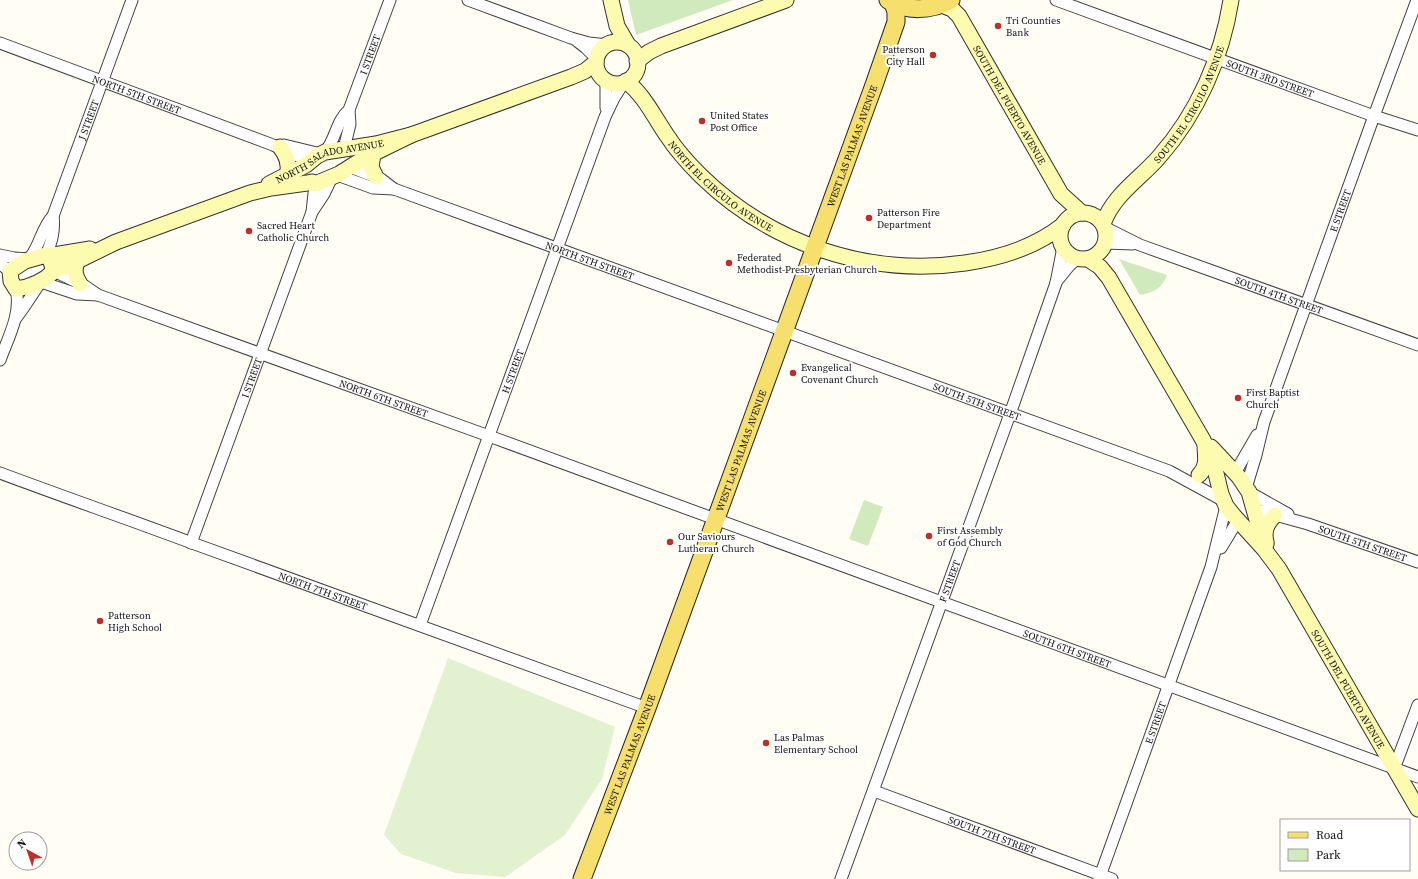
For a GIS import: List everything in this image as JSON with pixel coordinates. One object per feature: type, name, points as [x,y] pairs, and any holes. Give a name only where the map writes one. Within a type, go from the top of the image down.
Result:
[{"type":"main road","points":[[890,2],[911,9],[927,8],[950,2]]},
{"type":"main road","name":"WEST LAS PALMAS AVENUE","points":[[582,879],[647,708],[896,22],[896,12],[890,2]]},
{"type":"main road","name":"WEST LAS PALMAS AVENUE","points":[[896,22],[903,14],[911,9]]},
{"type":"street","name":"J STREET","points":[[29,259],[36,248],[46,224],[53,216],[132,0]]},
{"type":"street","name":"I STREET","points":[[315,158],[332,141],[342,118],[349,110],[390,0]]},
{"type":"street","points":[[468,0],[571,38],[589,43],[609,44],[618,42],[634,55]]},
{"type":"street","name":"NORTH EL CIRCULO AVENUE","points":[[611,0],[620,33],[634,55],[640,84],[646,101]]},
{"type":"street","points":[[634,55],[647,49],[661,46],[786,0]]},
{"type":"street","name":"SOUTH 3RD STREET","points":[[1056,0],[1374,116],[1418,130]]},
{"type":"street","name":"SOUTH EL CIRCULO AVENUE","points":[[1104,225],[1108,210],[1121,195],[1155,162],[1176,135],[1191,112],[1207,83],[1217,58],[1229,14],[1231,0]]},
{"type":"street","name":"E STREET","points":[[1248,490],[1264,422],[1417,0]]},
{"type":"street","name":"SOUTH DEL PUERTO AVENUE","points":[[950,2],[952,9],[959,16],[1061,194],[1065,223]]},
{"type":"street","name":"NORTH EL CIRCULO AVENUE","points":[[609,44],[613,33],[615,18]]},
{"type":"street","points":[[571,38],[586,48],[596,61]]},
{"type":"street","name":"NORTH 5TH STREET","points":[[0,43],[277,146],[315,158]]},
{"type":"street","points":[[609,44],[599,52],[596,61],[597,70],[605,80],[613,83],[625,82],[633,76],[634,55]]},
{"type":"street","name":"NORTH SALADO AVENUE","points":[[116,242],[78,260],[50,263],[29,259],[21,263],[7,278],[28,287],[40,282],[50,263],[86,250],[116,242],[250,193],[288,174],[315,158],[345,149],[382,143],[411,135],[571,78],[585,71],[596,61]]},
{"type":"street","name":"NORTH SALADO AVENUE","points":[[571,78],[587,75],[605,80]]},
{"type":"street","name":"H STREET","points":[[604,117],[607,98],[605,80]]},
{"type":"street","name":"NORTH EL CIRCULO AVENUE","points":[[625,82],[637,90],[646,101],[675,146],[700,175],[720,194],[742,211],[766,225],[795,240],[815,248]]},
{"type":"street","name":"H STREET","points":[[420,625],[604,117],[614,98],[625,82]]},
{"type":"street","name":"I STREET","points":[[345,149],[350,124],[349,110]]},
{"type":"street","name":"NORTH SALADO AVENUE","points":[[250,193],[271,188],[313,183],[335,176],[373,154],[411,135]]},
{"type":"street","points":[[277,146],[283,152],[288,162],[288,174]]},
{"type":"street","points":[[345,149],[352,157],[352,166]]},
{"type":"street","points":[[373,154],[371,158],[371,167],[376,177]]},
{"type":"street","points":[[313,183],[306,175],[315,158]]},
{"type":"street","name":"NORTH 5TH STREET","points":[[352,166],[376,177],[394,189],[785,330]]},
{"type":"street","name":"NORTH 5TH STREET","points":[[335,176],[373,188],[394,189]]},
{"type":"street","name":"I STREET","points":[[192,542],[312,212],[335,176]]},
{"type":"street","name":"I STREET","points":[[312,212],[313,183]]},
{"type":"street","name":"SOUTH DEL PUERTO AVENUE","points":[[1061,194],[1086,213]]},
{"type":"street","name":"SOUTH EL CIRCULO AVENUE","points":[[1086,213],[1121,195]]},
{"type":"street","points":[[815,248],[862,261],[890,265],[949,265],[1009,254],[1029,246],[1056,231],[1072,216],[1086,213],[1095,216],[1104,225],[1106,237],[1104,246],[1094,256],[1083,258],[1068,254],[1063,246],[1060,235],[1065,223]]},
{"type":"street","name":"J STREET","points":[[50,263],[50,247],[54,231],[53,216]]},
{"type":"street","name":"SOUTH 4TH STREET","points":[[1104,225],[1140,245],[1418,345]]},
{"type":"street","name":"SOUTH 4TH STREET","points":[[1104,246],[1118,243],[1140,245]]},
{"type":"street","points":[[1029,246],[1048,244],[1063,246]]},
{"type":"street","name":"F STREET","points":[[841,879],[1010,414],[1056,282],[1063,246]]},
{"type":"street","name":"SOUTH DEL PUERTO AVENUE","points":[[1104,246],[1104,262],[1110,278],[1200,434],[1214,465],[1225,503],[1279,569]]},
{"type":"street","points":[[0,255],[29,259]]},
{"type":"street","name":"SOUTH DEL PUERTO AVENUE","points":[[1083,258],[1100,267],[1110,278]]},
{"type":"street","name":"F STREET","points":[[1056,282],[1069,266],[1083,258]]},
{"type":"street","points":[[78,260],[75,265],[75,273],[80,284]]},
{"type":"street","name":"NORTH 6TH STREET","points":[[50,263],[98,295],[716,519]]},
{"type":"street","points":[[0,360],[15,318],[18,300],[7,278]]},
{"type":"street","points":[[15,318],[40,282],[77,294],[98,295]]},
{"type":"street","name":"SOUTH 5TH STREET","points":[[785,330],[1168,471],[1225,503]]},
{"type":"street","name":"E STREET","points":[[1234,472],[1245,457],[1264,422]]},
{"type":"street","points":[[1199,475],[1206,464],[1200,434]]},
{"type":"street","name":"SOUTH DEL PUERTO AVENUE","points":[[1200,434],[1248,490],[1258,527],[1279,569],[1418,809]]},
{"type":"street","name":"SOUTH 5TH STREET","points":[[1168,471],[1218,479]]},
{"type":"street","points":[[1218,479],[1225,474],[1234,472]]},
{"type":"street","name":"NORTH 7TH STREET","points":[[0,473],[76,502],[192,542],[257,568],[420,625],[647,708]]},
{"type":"street","name":"SOUTH 5TH STREET","points":[[1248,490],[1286,513],[1308,524]]},
{"type":"street","name":"E STREET","points":[[1100,877],[1211,567],[1225,503]]},
{"type":"street","points":[[1239,521],[1248,519],[1254,511]]},
{"type":"street","name":"SOUTH 5TH STREET","points":[[1254,511],[1308,524],[1418,562]]},
{"type":"street","points":[[1267,545],[1265,539],[1266,527],[1275,515]]},
{"type":"street","name":"SOUTH 6TH STREET","points":[[716,519],[1418,777]]},
{"type":"street","name":"E STREET","points":[[1211,567],[1228,535],[1239,521]]},
{"type":"street","points":[[1394,768],[1418,705]]},
{"type":"street","name":"SOUTH 7TH STREET","points":[[874,791],[1100,877],[1112,879]]},
{"type":"green space","points":[[628,0],[733,0],[636,35]]},
{"type":"green space","points":[[1119,259],[1167,275],[1160,287],[1149,293],[1140,295]]},
{"type":"green space","points":[[864,500],[883,507],[868,546],[849,539]]},
{"type":"green space","points":[[448,658],[615,727],[602,779],[565,835],[505,877],[456,873],[401,854],[384,835]]},
{"type":"place","name":"Tri Counties Bank","points":[[998,26]]},
{"type":"place","name":"Patterson City Hall","points":[[933,55]]},
{"type":"place","name":"United States Post Office","points":[[702,121]]},
{"type":"place","name":"Patterson Fire Department","points":[[869,218]]},
{"type":"place","name":"Sacred Heart Catholic Church","points":[[249,231]]},
{"type":"place","name":"Federated Methodist-Presbyterian Church","points":[[729,263]]},
{"type":"place","name":"Evangelical Covenant Church","points":[[793,373]]},
{"type":"place","name":"First Baptist Church","points":[[1238,398]]},
{"type":"place","name":"First Assembly of God Church","points":[[929,536]]},
{"type":"place","name":"Our Saviours Lutheran Church","points":[[670,542]]},
{"type":"place","name":"Patterson High School","points":[[100,621]]},
{"type":"place","name":"Las Palmas Elementary School","points":[[766,743]]}]
